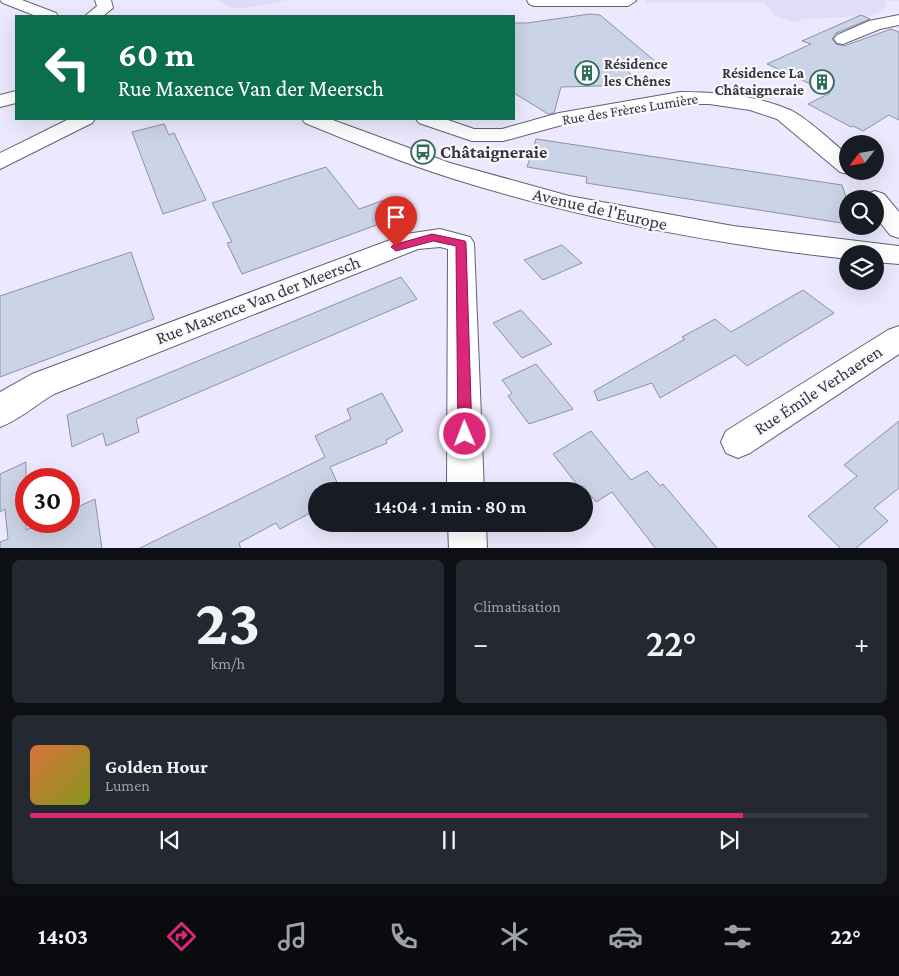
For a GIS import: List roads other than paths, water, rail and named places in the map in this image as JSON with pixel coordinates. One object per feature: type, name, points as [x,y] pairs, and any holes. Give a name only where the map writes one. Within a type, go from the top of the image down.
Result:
[{"type":"street","points":[[8,0],[47,15]]},
{"type":"street","points":[[94,15],[105,8],[103,0]]},
{"type":"street","points":[[534,1],[620,1]]},
{"type":"street","points":[[843,39],[874,25],[899,20]]},
{"type":"street","points":[[0,101],[15,97]]},
{"type":"street","name":"Rue des Frères Lumière","points":[[429,120],[463,132],[489,136],[517,133],[559,119],[680,98],[709,98],[754,105],[784,115],[839,159]]},
{"type":"street","points":[[0,150],[62,120]]},
{"type":"street","points":[[0,162],[84,120]]},
{"type":"street","name":"Avenue de l'Europe","points":[[315,120],[461,174],[589,207],[710,232],[899,255]]},
{"type":"street","points":[[859,180],[887,211]]},
{"type":"street","name":"Rue Maxence Van der Meersch","points":[[0,412],[28,392],[52,381],[414,240],[440,238],[461,243],[466,482]]},
{"type":"street","name":"Rue Émile Verhaeren","points":[[738,442],[899,338]]},
{"type":"place","name":"Résidence les Chênes","points":[[587,73]]},
{"type":"place","name":"Résidence La Châtaigneraie","points":[[822,82]]},
{"type":"place","name":"Châtaigneraie","points":[[423,152]]}]
